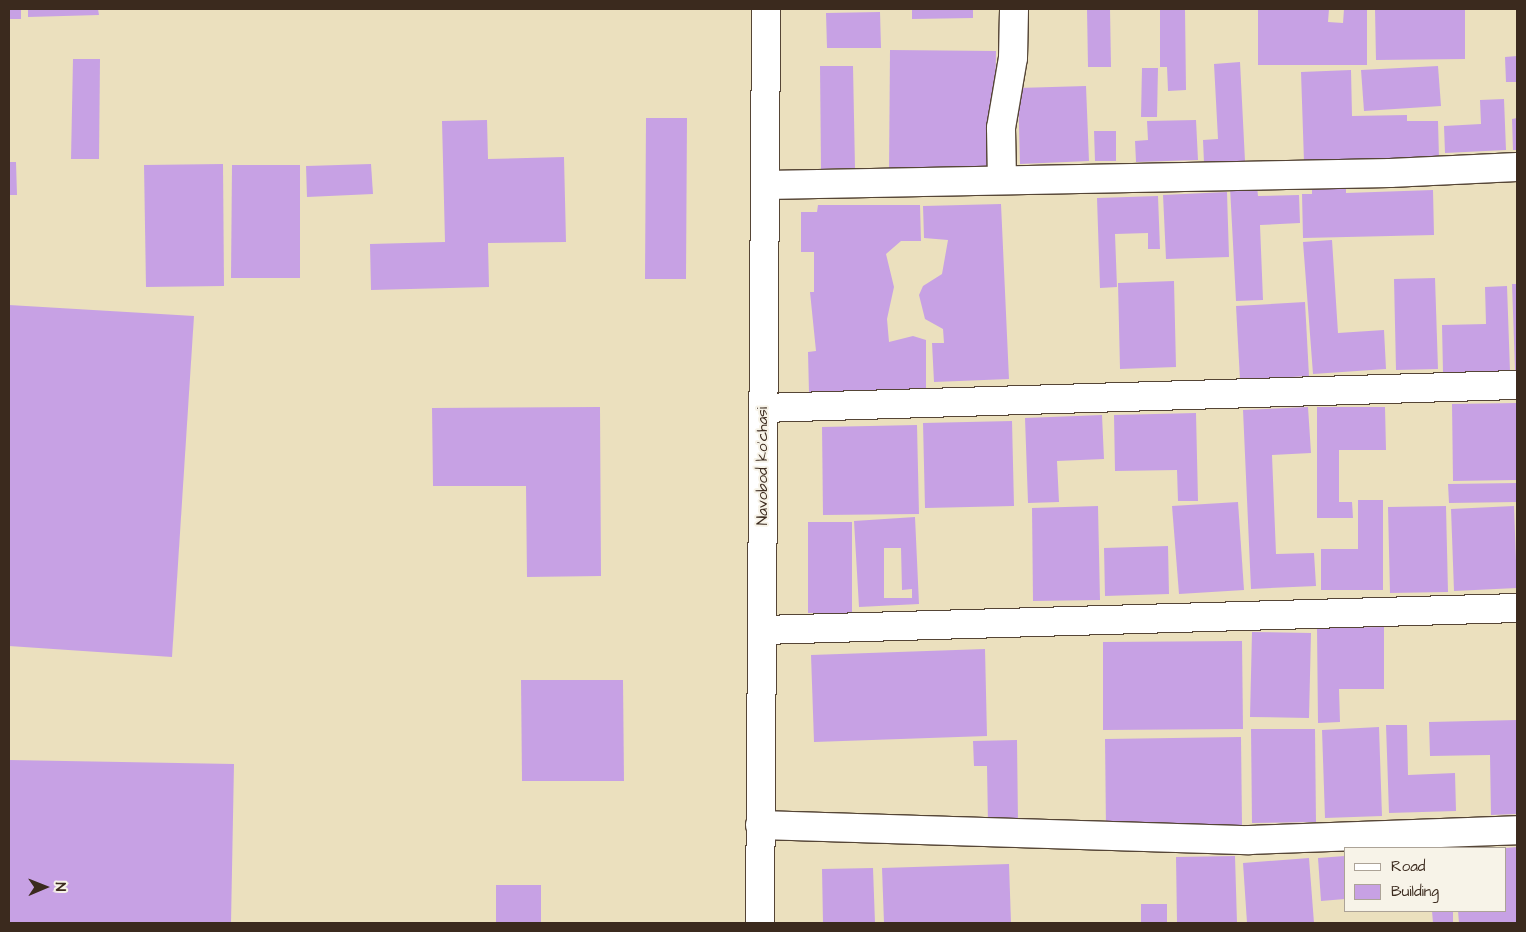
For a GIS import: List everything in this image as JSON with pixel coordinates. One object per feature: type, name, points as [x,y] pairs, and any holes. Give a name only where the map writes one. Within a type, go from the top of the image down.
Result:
[{"type":"street","name":"Navobod ko'chasi","points":[[760,923],[766,9]]},
{"type":"street","points":[[1002,180],[1001,128],[1013,58],[1014,9]]},
{"type":"street","points":[[766,185],[1517,167]]},
{"type":"street","points":[[763,408],[1517,385]]},
{"type":"street","points":[[763,630],[1517,608]]},
{"type":"street","points":[[760,825],[1249,840],[1517,830]]},
{"type":"building","points":[[9,9],[21,9],[21,19],[9,19]]},
{"type":"building","points":[[28,9],[98,9],[99,15],[28,17]]},
{"type":"building","points":[[912,9],[973,9],[973,18],[912,19]]},
{"type":"building","points":[[1087,9],[1110,9],[1111,67],[1088,67]]},
{"type":"building","points":[[1160,9],[1185,9],[1186,90],[1168,91],[1167,67],[1160,67]]},
{"type":"building","points":[[1258,9],[1329,9],[1328,22],[1343,23],[1344,9],[1367,9],[1367,65],[1258,65]]},
{"type":"building","points":[[1375,9],[1465,9],[1465,59],[1376,60]]},
{"type":"building","points":[[880,12],[881,48],[827,48],[826,13]]},
{"type":"building","points":[[890,50],[996,51],[994,172],[889,171]]},
{"type":"building","points":[[1517,56],[1517,82],[1506,82],[1505,57]]},
{"type":"building","points":[[73,59],[100,59],[99,159],[71,159]]},
{"type":"building","points":[[1240,62],[1245,161],[1204,163],[1203,140],[1218,139],[1214,64]]},
{"type":"building","points":[[820,66],[853,66],[855,168],[821,169]]},
{"type":"building","points":[[1438,66],[1441,106],[1364,111],[1361,70]]},
{"type":"building","points":[[1142,68],[1158,68],[1157,117],[1141,117]]},
{"type":"building","points":[[1351,70],[1352,116],[1407,115],[1407,121],[1438,121],[1439,158],[1304,162],[1301,72]]},
{"type":"building","points":[[1086,86],[1089,161],[1020,164],[1018,88]]},
{"type":"building","points":[[1504,99],[1506,150],[1445,153],[1444,126],[1481,124],[1480,100]]},
{"type":"building","points":[[646,118],[687,118],[686,279],[645,279]]},
{"type":"building","points":[[1517,118],[1517,150],[1513,150],[1512,119]]},
{"type":"building","points":[[487,120],[488,159],[564,157],[566,242],[488,243],[489,287],[371,290],[370,244],[445,242],[442,121]]},
{"type":"building","points":[[1196,120],[1198,160],[1136,162],[1135,141],[1148,140],[1147,121]]},
{"type":"building","points":[[1094,131],[1116,131],[1116,161],[1095,161]]},
{"type":"building","points":[[9,162],[16,162],[17,195],[9,195]]},
{"type":"building","points":[[223,164],[224,286],[146,287],[144,165]]},
{"type":"building","points":[[371,164],[373,194],[307,197],[306,166]]},
{"type":"building","points":[[232,165],[300,165],[300,278],[231,278]]},
{"type":"building","points":[[1346,184],[1346,193],[1433,190],[1434,235],[1303,238],[1302,194],[1312,194],[1312,185]]},
{"type":"building","points":[[1257,186],[1258,196],[1299,195],[1300,223],[1260,225],[1263,300],[1236,301],[1230,187]]},
{"type":"building","points":[[1227,192],[1229,257],[1166,259],[1163,195]]},
{"type":"building","points":[[1158,196],[1160,249],[1148,249],[1148,233],[1115,234],[1117,287],[1100,288],[1097,198]]},
{"type":"building","points":[[1001,204],[1009,379],[934,382],[932,343],[944,343],[943,329],[925,319],[919,295],[923,286],[942,274],[948,240],[924,238],[923,206]]},
{"type":"building","points":[[818,205],[920,205],[921,241],[901,241],[886,254],[894,287],[887,319],[889,342],[913,336],[926,340],[926,392],[809,393],[808,352],[816,351],[810,292],[814,292],[814,252],[801,252],[801,212],[817,212]]},
{"type":"building","points":[[1332,240],[1338,333],[1384,330],[1386,369],[1313,374],[1303,242]]},
{"type":"building","points":[[1435,278],[1438,369],[1396,370],[1394,279]]},
{"type":"building","points":[[1174,281],[1176,367],[1120,369],[1118,283]]},
{"type":"building","points":[[1512,284],[1517,284],[1517,370],[1515,370]]},
{"type":"building","points":[[1507,286],[1510,371],[1443,373],[1442,325],[1486,324],[1485,287]]},
{"type":"building","points":[[1305,302],[1309,376],[1240,380],[1236,306]]},
{"type":"building","points":[[9,305],[194,316],[172,657],[9,646]]},
{"type":"building","points":[[1517,403],[1517,480],[1453,481],[1452,404]]},
{"type":"building","points":[[600,407],[601,576],[527,577],[526,486],[433,486],[432,408]]},
{"type":"building","points":[[1308,407],[1311,453],[1272,455],[1276,554],[1314,553],[1316,586],[1251,589],[1243,410]]},
{"type":"building","points":[[1317,407],[1385,407],[1386,450],[1339,450],[1339,502],[1352,502],[1353,518],[1317,518]]},
{"type":"building","points":[[1196,413],[1198,501],[1178,501],[1177,470],[1115,471],[1114,415]]},
{"type":"building","points":[[1102,415],[1104,459],[1057,461],[1059,502],[1028,503],[1025,418]]},
{"type":"building","points":[[1012,421],[1014,506],[925,508],[923,423]]},
{"type":"building","points":[[917,425],[919,514],[823,515],[822,427]]},
{"type":"building","points":[[1517,483],[1517,502],[1449,503],[1448,484]]},
{"type":"building","points":[[1358,500],[1383,500],[1383,590],[1321,590],[1321,549],[1358,549]]},
{"type":"building","points":[[1238,502],[1244,590],[1179,594],[1172,506]]},
{"type":"building","points":[[1098,506],[1100,600],[1033,601],[1032,508]]},
{"type":"building","points":[[1446,506],[1448,592],[1390,593],[1388,507]]},
{"type":"building","points":[[1514,506],[1517,588],[1454,591],[1451,509]]},
{"type":"building","points":[[915,517],[919,604],[859,607],[854,521]],"holes":[[[884,548],[901,548],[902,590],[912,589],[912,598],[884,598]]]},
{"type":"building","points":[[808,522],[852,522],[852,613],[808,613]]},
{"type":"building","points":[[1168,546],[1169,594],[1105,596],[1104,548]]},
{"type":"building","points":[[1384,627],[1384,689],[1339,689],[1340,722],[1318,723],[1317,628]]},
{"type":"building","points":[[1252,632],[1311,633],[1309,718],[1250,717]]},
{"type":"building","points":[[1242,641],[1243,729],[1103,730],[1103,642]]},
{"type":"building","points":[[985,649],[987,736],[814,742],[811,655]]},
{"type":"building","points":[[521,680],[623,680],[624,781],[522,781]]},
{"type":"building","points":[[1517,720],[1517,814],[1491,815],[1490,755],[1430,756],[1429,722]]},
{"type":"building","points":[[1386,725],[1407,725],[1408,775],[1455,773],[1456,811],[1389,813]]},
{"type":"building","points":[[1379,727],[1382,816],[1325,818],[1322,730]]},
{"type":"building","points":[[1251,729],[1315,729],[1316,822],[1252,823]]},
{"type":"building","points":[[1241,737],[1242,826],[1106,828],[1105,739]]},
{"type":"building","points":[[1017,740],[1018,823],[988,824],[987,766],[974,766],[973,741]]},
{"type":"building","points":[[9,760],[234,764],[231,923],[9,923]]},
{"type":"building","points":[[1517,847],[1517,923],[1459,923],[1458,912],[1506,912],[1506,848]]},
{"type":"building","points":[[1235,856],[1237,923],[1177,923],[1176,857]]},
{"type":"building","points":[[1344,856],[1344,899],[1321,901],[1318,858]]},
{"type":"building","points":[[1309,858],[1314,923],[1247,923],[1243,863]]},
{"type":"building","points":[[1009,864],[1011,923],[884,923],[882,868]]},
{"type":"building","points":[[873,868],[875,923],[823,923],[822,869]]},
{"type":"building","points":[[496,885],[541,885],[541,923],[496,923]]},
{"type":"building","points":[[1141,904],[1167,904],[1167,923],[1141,923]]},
{"type":"building","points":[[1432,912],[1453,912],[1453,923],[1433,923]]}]
